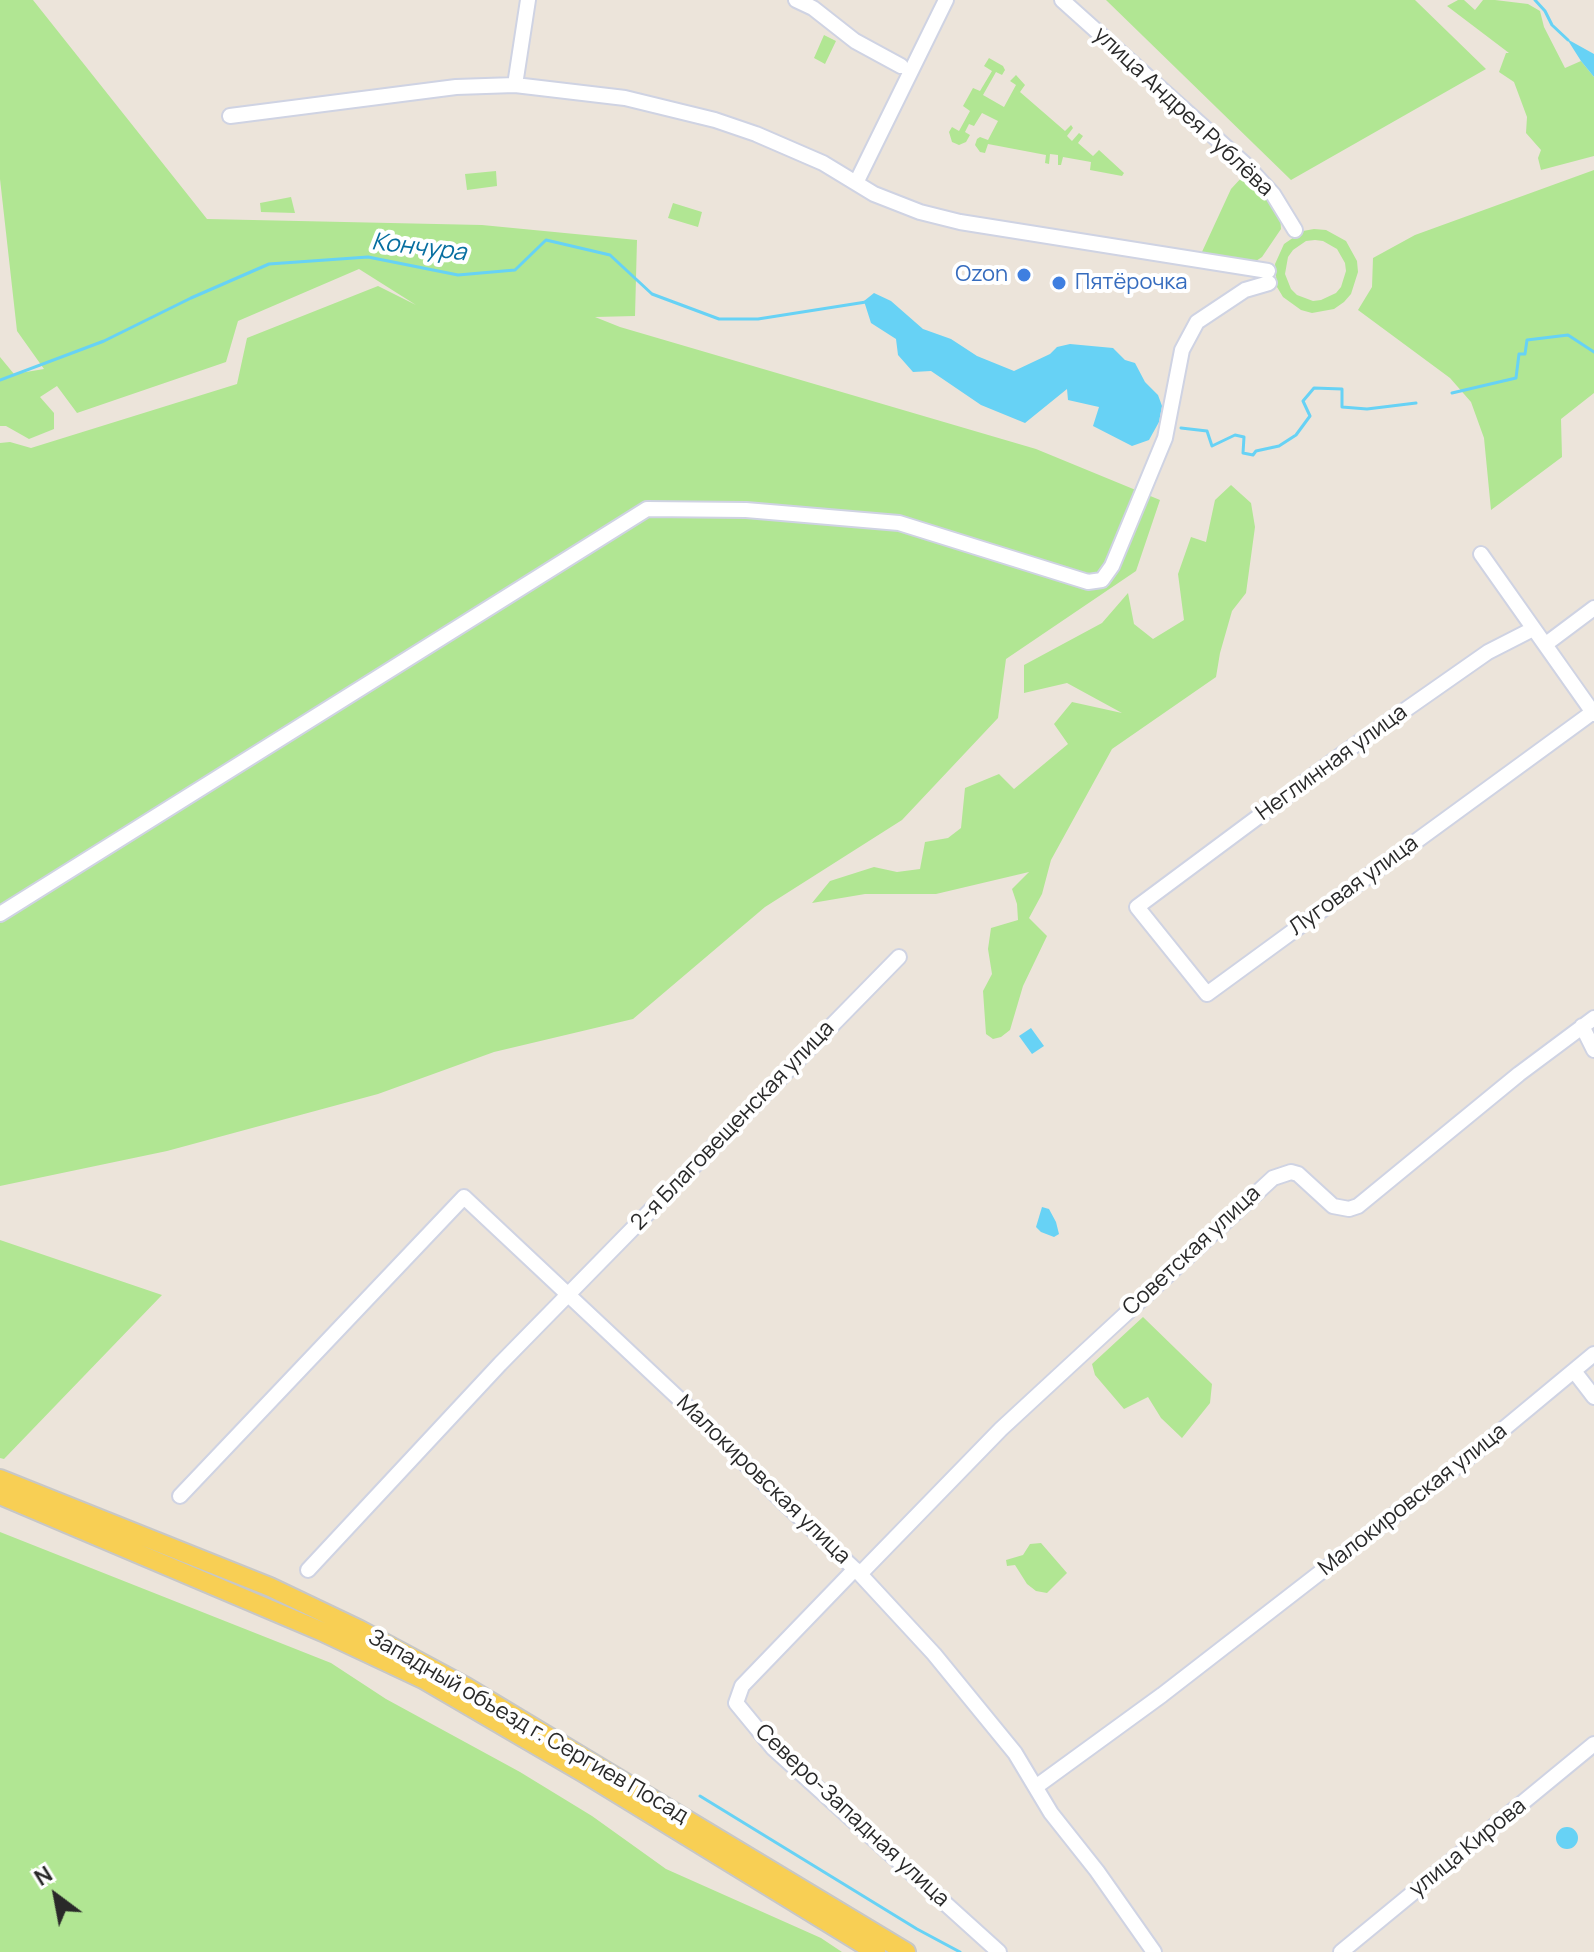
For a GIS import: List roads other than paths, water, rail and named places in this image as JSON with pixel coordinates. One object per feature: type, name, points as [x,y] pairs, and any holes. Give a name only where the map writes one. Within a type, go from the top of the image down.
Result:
[{"type":"main road","name":"Западный объезд г. Сергиев Посад","points":[[0,1479],[270,1587],[358,1629],[466,1687],[906,1952]]},
{"type":"main road","name":"Западный объезд г. Сергиев Посад","points":[[0,1495],[323,1632],[423,1679],[584,1773],[876,1952]]},
{"type":"street","points":[[515,85],[528,0]]},
{"type":"street","points":[[796,0],[813,8],[855,41],[901,66]]},
{"type":"street","points":[[856,183],[946,0]]},
{"type":"street","name":"улица Андрея Рублёва","points":[[1062,0],[1247,166],[1273,194],[1295,230]]},
{"type":"street","points":[[0,914],[647,509],[746,510],[899,523],[1088,582],[1102,580],[1112,566],[1165,438],[1182,350],[1197,322],[1269,277],[960,222],[899,206],[823,163],[756,134],[715,120],[625,98],[515,85],[399,93],[230,116]]},
{"type":"street","points":[[1481,554],[1593,713]]},
{"type":"street","points":[[1546,644],[1594,608]]},
{"type":"street","name":"Неглинная улица","points":[[1137,907],[1348,750],[1488,652],[1533,629]]},
{"type":"street","name":"Луговая улица","points":[[1137,907],[1207,994],[1593,713]]},
{"type":"street","name":"2-я Благовещенская улица","points":[[308,1570],[500,1364],[899,957]]},
{"type":"street","points":[[1588,1022],[1594,1050]]},
{"type":"street","name":"Советская улица","points":[[858,1572],[1001,1429],[1273,1178],[1291,1172],[1298,1174],[1333,1206],[1349,1209],[1358,1206],[1588,1022]]},
{"type":"street","name":"Малокировская улица","points":[[180,1496],[464,1197],[858,1572],[934,1654],[1015,1753],[1051,1813],[1097,1871],[1154,1952]]},
{"type":"street","name":"Малокировская улица","points":[[1037,1786],[1162,1695],[1477,1451],[1594,1354]]},
{"type":"street","points":[[1574,1371],[1594,1397]]},
{"type":"street","name":"Северо-Западная улица","points":[[858,1572],[742,1686],[736,1703],[773,1748],[999,1952]]},
{"type":"street","name":"улица Кирова","points":[[1341,1952],[1594,1744]]},
{"type":"water","points":[[1567,39],[1594,54],[1594,77],[1581,61]]},
{"type":"water","points":[[874,293],[891,301],[923,329],[951,339],[977,356],[1014,371],[1050,354],[1057,347],[1070,344],[1113,348],[1125,360],[1135,363],[1145,382],[1158,395],[1162,406],[1159,422],[1149,440],[1132,446],[1093,426],[1099,407],[1068,400],[1067,389],[1025,423],[981,405],[931,371],[913,372],[898,355],[896,339],[871,323],[864,301]]},
{"type":"water","points":[[1031,1028],[1044,1046],[1032,1054],[1019,1036]]},
{"type":"water","points":[[1042,1207],[1049,1209],[1056,1222],[1059,1234],[1054,1237],[1036,1227]]},
{"type":"water","points":[[1567,1827],[1575,1830],[1578,1838],[1575,1846],[1567,1849],[1559,1846],[1556,1838],[1559,1830]]},
{"type":"waterway","points":[[1535,0],[1552,25],[1568,40]]},
{"type":"waterway","name":"Кончура","points":[[0,380],[104,341],[269,264],[368,257],[458,275],[515,270],[546,240],[610,255],[652,294],[719,319],[758,319],[866,302]]},
{"type":"waterway","name":"Кончура","points":[[1452,393],[1516,378],[1519,354],[1525,354],[1527,340],[1568,335],[1594,352]]},
{"type":"waterway","name":"Кончура","points":[[1181,428],[1207,431],[1212,446],[1235,435],[1244,437],[1243,453],[1253,455],[1256,451],[1279,446],[1296,435],[1310,416],[1303,401],[1314,388],[1342,389],[1342,407],[1367,409],[1416,403]]},
{"type":"waterway","points":[[700,1796],[917,1929],[960,1952]]},
{"type":"place","name":"Ozon","points":[[1024,275]]},
{"type":"place","name":"Пятёрочка","points":[[1059,283]]}]
